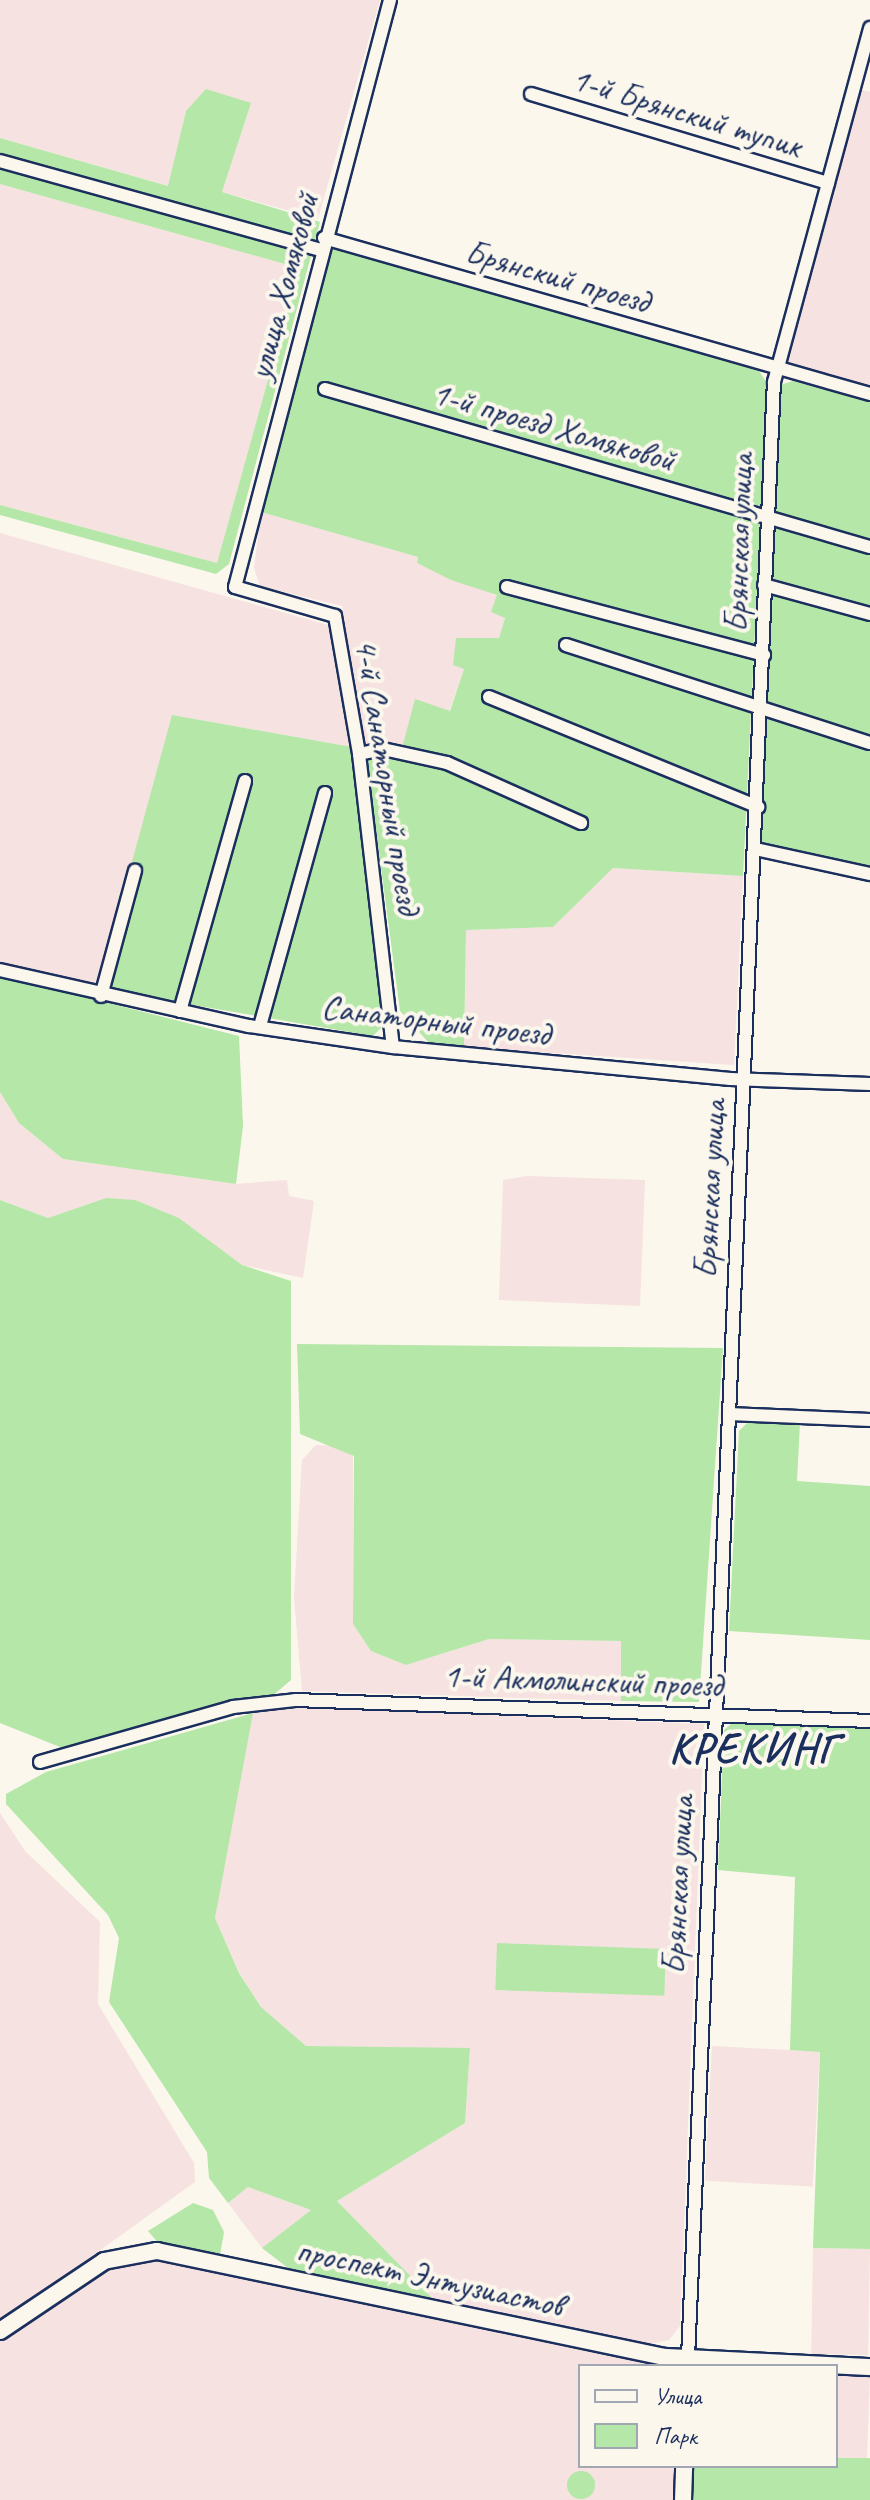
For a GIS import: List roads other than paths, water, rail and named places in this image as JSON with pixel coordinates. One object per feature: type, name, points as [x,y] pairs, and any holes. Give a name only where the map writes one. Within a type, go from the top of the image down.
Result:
[{"type":"street","name":"улица Хомяковой","points":[[235,587],[322,244],[390,0]]},
{"type":"street","name":"Брянская улица","points":[[687,2362],[776,368],[870,28]]},
{"type":"street","name":"1-й Брянский тупик","points":[[531,94],[828,183]]},
{"type":"street","name":"Брянский проезд","points":[[0,161],[322,244],[870,394]]},
{"type":"street","name":"1-й проезд Хомяковой","points":[[325,389],[870,547]]},
{"type":"street","points":[[764,585],[870,614]]},
{"type":"street","name":"4-й Санаторный проезд","points":[[235,587],[335,616],[359,754],[393,1047]]},
{"type":"street","points":[[507,587],[764,655]]},
{"type":"street","points":[[566,645],[762,711],[870,743]]},
{"type":"street","points":[[489,697],[758,807]]},
{"type":"street","points":[[359,754],[383,749],[447,763],[581,823]]},
{"type":"street","points":[[180,1011],[245,781]]},
{"type":"street","points":[[260,1026],[325,793]]},
{"type":"street","points":[[755,849],[870,874]]},
{"type":"street","points":[[101,996],[135,871]]},
{"type":"street","name":"Санаторный проезд","points":[[0,970],[101,996],[393,1047],[745,1079],[870,1084]]},
{"type":"street","points":[[729,1414],[870,1420]]},
{"type":"street","name":"1-й Акмолинский проезд","points":[[40,1762],[233,1707],[295,1700],[716,1712],[870,1721]]},
{"type":"street","name":"проспект Энтузиастов","points":[[0,2331],[104,2261],[157,2251],[687,2362],[760,2364]]},
{"type":"street","name":"проспект Энтузиастов","points":[[838,2366],[870,2367]]},
{"type":"street","points":[[683,2500],[684,2468]]},
{"type":"district","name":"КРЕКИНГ","points":[[754,1749]]}]
